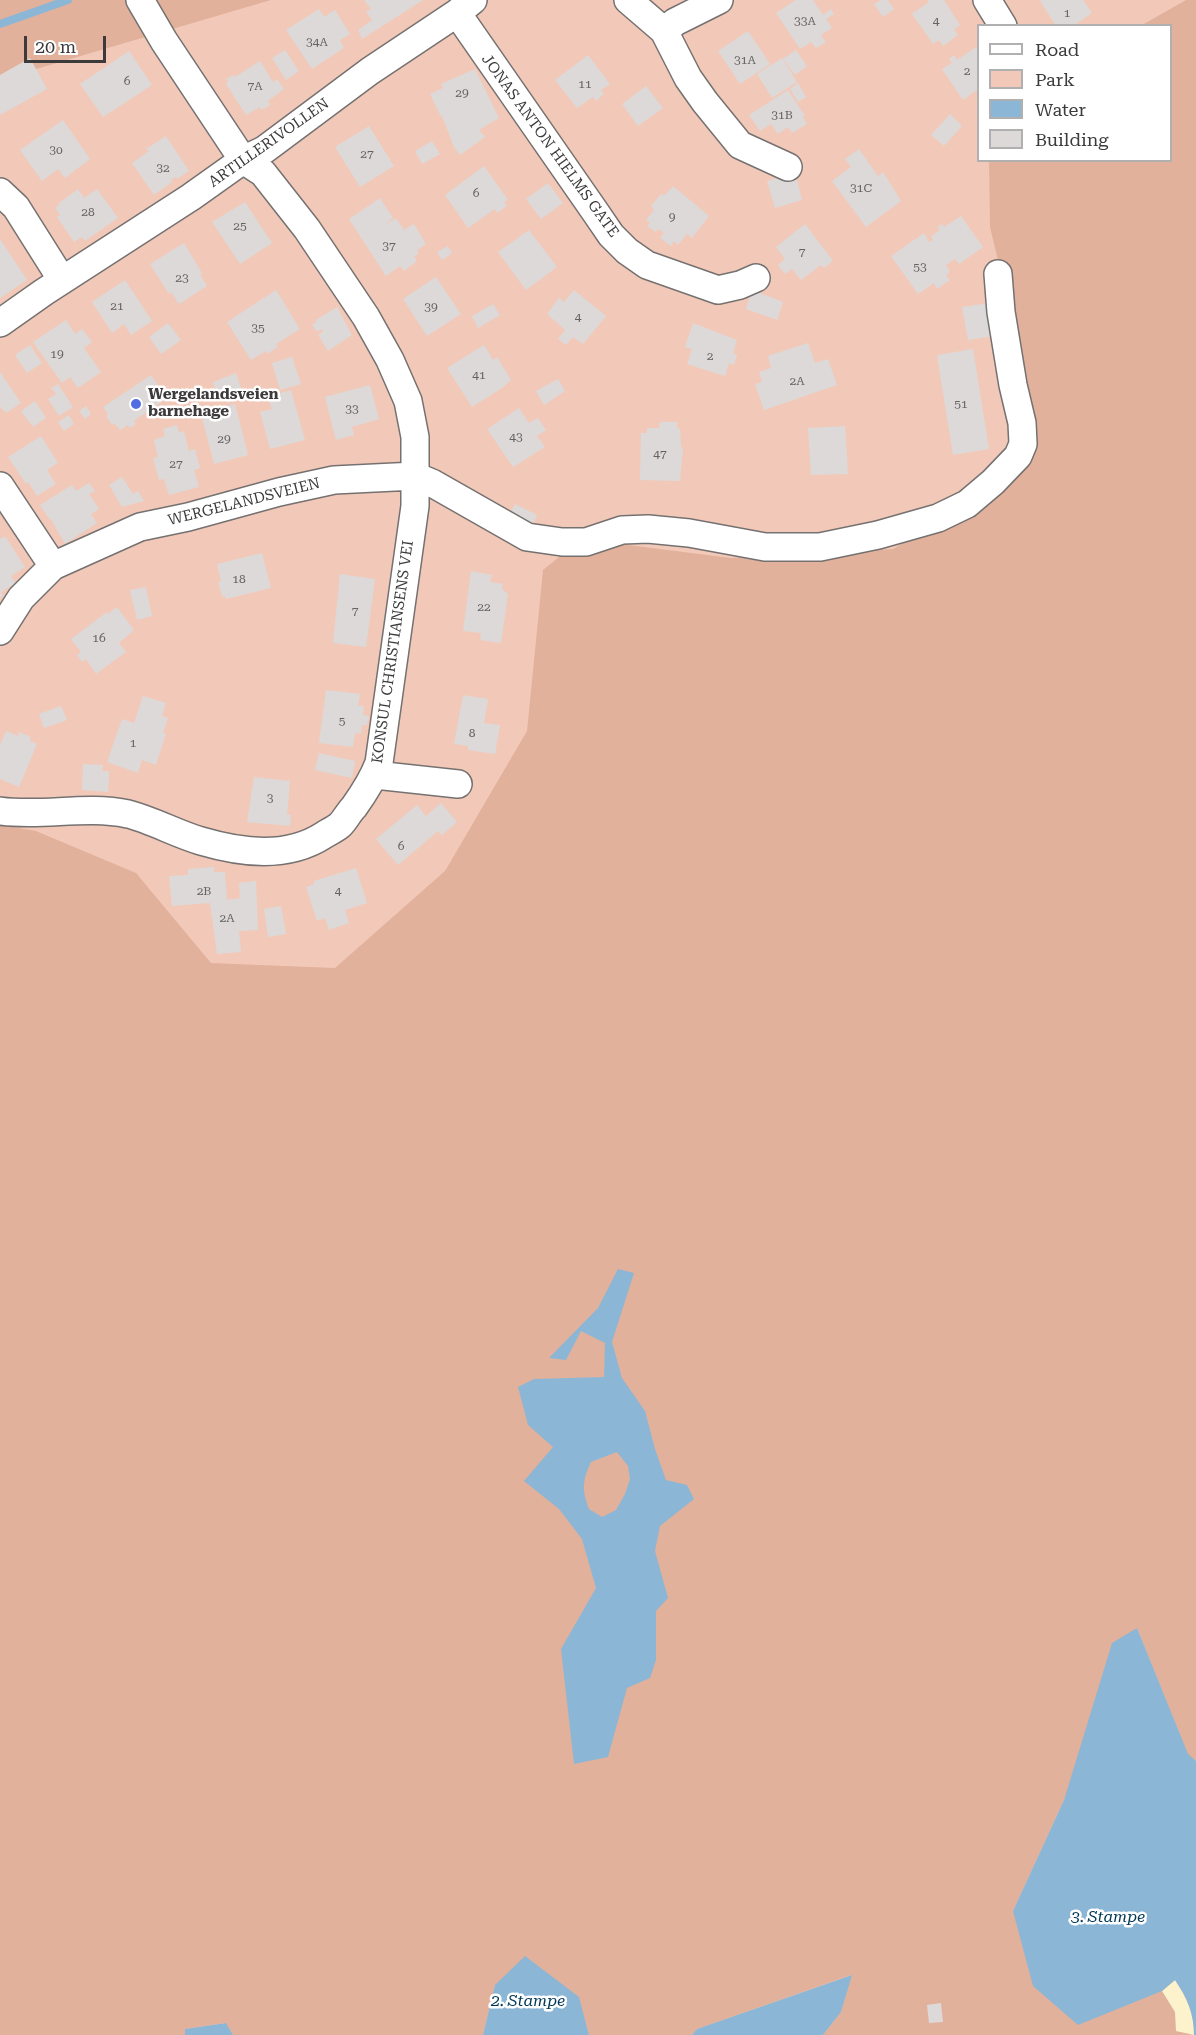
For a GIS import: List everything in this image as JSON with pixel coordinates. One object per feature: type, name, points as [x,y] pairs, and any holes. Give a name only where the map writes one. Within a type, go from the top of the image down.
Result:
[{"type":"street","points":[[140,0],[164,41],[243,160]]},
{"type":"street","points":[[628,0],[664,31],[694,86],[740,146],[788,166]]},
{"type":"street","points":[[664,31],[675,22],[720,0]]},
{"type":"street","points":[[987,0],[1003,24]]},
{"type":"street","name":"ARTILLERIVOLLEN","points":[[0,323],[243,160],[264,150],[370,71],[465,7]]},
{"type":"street","name":"JONAS ANTON HIELMS GATE","points":[[465,7],[596,213],[611,235],[627,251],[647,265],[718,290],[740,285],[756,278]]},
{"type":"street","name":"KONSUL CHRISTIANSENS VEI","points":[[0,811],[51,813],[89,811],[128,814],[191,838],[229,848],[283,852],[312,843],[339,825],[363,795],[375,775],[379,763],[390,691],[406,558],[415,506],[415,437],[408,401],[390,360],[366,317],[281,194],[263,173],[243,160]]},
{"type":"street","points":[[0,192],[16,207],[62,280]]},
{"type":"street","name":"WERGELANDSVEIEN","points":[[0,631],[21,598],[53,566],[140,527],[334,480],[415,476],[432,483],[527,537],[562,542],[586,542],[622,530],[648,529],[689,533],[765,548],[820,547],[878,535],[938,518],[967,504],[993,482],[1018,456],[1023,444],[1022,423],[1012,385],[1001,312],[998,274]]},
{"type":"street","points":[[0,486],[53,566]]},
{"type":"street","points":[[375,775],[458,784]]},
{"type":"green space","points":[[0,0],[1196,0],[1196,2035],[0,2035]]},
{"type":"shaded area","points":[[0,0],[271,0],[33,70],[0,87]]},
{"type":"shaded area","points":[[1186,0],[1196,0],[1196,1761],[1188,1755],[1137,1628],[1064,1800],[1013,1911],[1175,1980],[1194,2035],[823,2035],[841,2012],[851,1975],[697,2029],[692,2035],[589,2035],[578,1997],[495,1985],[483,2035],[233,2035],[225,2023],[185,2029],[185,2035],[0,2035],[0,825],[36,831],[136,873],[211,963],[335,968],[445,871],[527,731],[543,570],[581,539],[731,558],[893,549],[996,488],[1028,386],[990,227],[989,162],[1172,162],[1172,24],[1144,24]]},
{"type":"sand","points":[[1175,1980],[1189,2006],[1194,2035],[1176,2031],[1175,2012],[1162,1991]]},
{"type":"water","points":[[618,1269],[634,1273],[612,1342],[622,1378],[645,1411],[666,1480],[687,1485],[694,1499],[660,1526],[655,1551],[668,1598],[656,1611],[656,1660],[650,1678],[627,1688],[608,1757],[574,1764],[561,1649],[596,1588],[582,1539],[559,1509],[524,1481],[553,1447],[528,1425],[518,1387],[534,1379],[604,1377],[605,1343],[581,1331],[566,1360],[549,1358],[598,1308]],"holes":[[[617,1452],[628,1466],[630,1479],[616,1510],[602,1517],[589,1509],[584,1486],[591,1462]]]},
{"type":"water","name":"3. Stampe","points":[[1137,1628],[1188,1754],[1196,1761],[1196,2035],[1194,2035],[1189,2006],[1175,1980],[1162,1991],[1078,2025],[1033,1986],[1013,1911],[1064,1800],[1112,1643]]},
{"type":"water","name":"2. Stampe","points":[[525,1956],[579,1997],[589,2035],[483,2035],[495,1985]]},
{"type":"water","points":[[852,1975],[841,2012],[823,2035],[692,2035],[697,2029]]},
{"type":"water","points":[[226,2023],[233,2035],[185,2035],[185,2029]]},
{"type":"building","points":[[364,0],[423,0],[362,39],[358,30],[372,20],[366,12],[371,9]]},
{"type":"building","points":[[796,0],[813,0],[823,15],[831,9],[834,14],[826,19],[832,28],[821,35],[826,42],[816,48],[811,42],[800,49],[776,13]]},
{"type":"building","points":[[881,0],[888,0],[894,9],[883,17],[874,4]]},
{"type":"building","points":[[928,0],[944,0],[960,25],[954,30],[958,35],[943,46],[939,40],[933,44],[912,14],[929,2]]},
{"type":"building","points":[[1083,0],[1092,13],[1076,24],[1055,24],[1040,1]]},
{"type":"building","points":[[319,9],[324,17],[335,10],[350,34],[340,40],[344,48],[312,69],[286,30]]},
{"type":"building","points":[[748,31],[770,64],[740,84],[718,51]]},
{"type":"building","points":[[976,47],[977,90],[963,100],[942,69],[952,63],[949,59],[954,55],[957,60]]},
{"type":"building","points":[[285,50],[299,71],[286,80],[272,58]]},
{"type":"building","points":[[796,50],[807,66],[795,75],[783,59]]},
{"type":"building","points":[[129,51],[152,85],[103,117],[80,84]]},
{"type":"building","points":[[588,55],[610,84],[601,90],[604,94],[596,101],[593,97],[577,108],[555,80]]},
{"type":"building","points":[[30,58],[47,89],[0,115],[0,75]]},
{"type":"building","points":[[782,58],[797,82],[772,98],[757,74]]},
{"type":"building","points":[[260,61],[273,82],[277,79],[284,89],[268,101],[270,105],[261,110],[260,107],[246,115],[226,84],[228,82],[226,79],[234,75],[235,77]]},
{"type":"building","points":[[475,69],[499,118],[479,130],[485,137],[460,155],[454,147],[442,116],[430,94],[443,88],[441,84]]},
{"type":"building","points":[[798,83],[806,97],[798,102],[790,89]]},
{"type":"building","points":[[646,86],[663,108],[638,126],[622,104]]},
{"type":"building","points":[[788,90],[805,116],[803,117],[807,124],[792,133],[788,127],[778,134],[771,124],[760,131],[749,115]]},
{"type":"building","points":[[950,114],[962,126],[944,146],[931,135]]},
{"type":"building","points":[[63,120],[90,159],[65,178],[58,169],[42,181],[20,150]]},
{"type":"building","points":[[369,126],[394,166],[360,187],[335,147]]},
{"type":"building","points":[[166,136],[189,171],[171,180],[172,182],[154,195],[132,163],[149,151],[146,149]]},
{"type":"building","points":[[432,141],[440,154],[422,164],[415,151]]},
{"type":"building","points":[[859,149],[878,176],[883,172],[901,201],[866,227],[832,181],[851,167],[845,159]]},
{"type":"building","points":[[484,166],[508,200],[504,202],[507,206],[497,213],[495,209],[468,228],[445,195]]},
{"type":"building","points":[[795,172],[802,200],[775,208],[767,181]]},
{"type":"building","points":[[548,183],[563,203],[541,219],[526,199]]},
{"type":"building","points":[[673,186],[709,216],[692,238],[687,234],[678,245],[674,241],[671,246],[660,238],[664,233],[658,229],[656,232],[647,226],[650,222],[646,220],[654,210],[651,206],[661,194],[664,196]]},
{"type":"building","points":[[78,189],[84,198],[97,189],[118,218],[85,241],[82,237],[74,242],[57,217],[60,215],[55,208]]},
{"type":"building","points":[[380,198],[393,218],[383,226],[396,218],[404,230],[414,224],[426,244],[417,250],[419,253],[414,256],[417,261],[404,271],[400,266],[386,276],[349,219]]},
{"type":"building","points":[[245,202],[272,243],[240,264],[212,222]]},
{"type":"building","points":[[961,216],[983,247],[959,264],[955,259],[946,265],[950,272],[946,275],[950,280],[937,289],[934,283],[918,294],[891,256],[924,233],[929,242],[933,240],[931,236],[940,230],[937,227],[942,224],[944,227]]},
{"type":"building","points":[[805,224],[833,261],[824,268],[821,265],[801,280],[792,269],[785,274],[778,265],[785,259],[776,247]]},
{"type":"building","points":[[529,230],[557,267],[526,290],[498,252]]},
{"type":"building","points":[[0,239],[27,280],[0,298]]},
{"type":"building","points":[[184,243],[207,286],[179,304],[171,292],[169,294],[150,264]]},
{"type":"building","points":[[448,246],[452,253],[442,260],[437,252]]},
{"type":"building","points":[[436,277],[461,314],[427,336],[403,299]]},
{"type":"building","points":[[125,280],[152,321],[131,335],[124,324],[112,333],[92,302]]},
{"type":"building","points":[[276,290],[300,329],[276,344],[278,347],[267,354],[266,351],[251,360],[227,322]]},
{"type":"building","points":[[574,290],[606,316],[583,344],[573,337],[566,345],[558,339],[565,330],[547,314],[559,298],[564,302]]},
{"type":"building","points":[[752,290],[783,302],[777,320],[746,309]]},
{"type":"building","points":[[989,303],[995,336],[968,340],[962,307]]},
{"type":"building","points":[[493,304],[500,315],[478,328],[472,316]]},
{"type":"building","points":[[337,307],[352,335],[328,351],[318,335],[323,332],[321,329],[317,332],[312,325]]},
{"type":"building","points":[[66,320],[75,334],[82,329],[92,342],[84,348],[101,372],[78,388],[70,377],[62,383],[33,342]]},
{"type":"building","points":[[168,323],[181,340],[161,354],[149,337]]},
{"type":"building","points":[[693,323],[737,340],[733,353],[737,355],[734,365],[729,363],[725,376],[687,364],[692,349],[685,347]]},
{"type":"building","points":[[808,343],[815,363],[828,359],[837,385],[764,410],[755,384],[762,382],[759,372],[771,368],[768,356]]},
{"type":"building","points":[[30,345],[42,363],[27,373],[15,355]]},
{"type":"building","points":[[484,345],[493,360],[497,357],[511,380],[472,407],[447,368]]},
{"type":"building","points":[[973,349],[989,449],[953,455],[937,355]]},
{"type":"building","points":[[292,357],[301,384],[280,390],[272,363]]},
{"type":"building","points":[[0,372],[21,403],[6,413],[0,407]]},
{"type":"building","points":[[236,373],[244,397],[227,403],[223,390],[216,392],[213,382]]},
{"type":"building","points":[[151,375],[167,398],[134,421],[136,424],[130,428],[128,425],[120,430],[114,423],[112,425],[103,407]]},
{"type":"building","points":[[558,379],[565,391],[544,405],[536,391]]},
{"type":"building","points":[[58,384],[73,407],[59,416],[48,399],[56,394],[51,388]]},
{"type":"building","points":[[370,385],[379,419],[352,427],[354,435],[336,440],[325,397]]},
{"type":"building","points":[[291,390],[305,440],[270,449],[260,412],[272,409],[268,397]]},
{"type":"building","points":[[35,401],[46,418],[33,427],[21,411]]},
{"type":"building","points":[[235,404],[248,455],[214,464],[201,413]]},
{"type":"building","points":[[86,406],[91,414],[85,419],[79,411]]},
{"type":"building","points":[[519,408],[529,423],[538,418],[546,430],[537,436],[545,447],[513,467],[487,429]]},
{"type":"building","points":[[69,415],[74,424],[64,431],[58,422]]},
{"type":"building","points":[[660,422],[677,422],[677,428],[680,429],[681,447],[683,448],[680,481],[640,480],[641,433],[647,433],[647,428],[659,428]]},
{"type":"building","points":[[177,425],[179,433],[184,431],[189,451],[195,449],[200,468],[194,470],[199,487],[169,495],[164,479],[159,480],[153,458],[158,457],[154,440],[165,436],[163,429]]},
{"type":"building","points":[[845,426],[848,474],[811,475],[808,428]]},
{"type":"building","points":[[41,436],[58,463],[47,470],[56,484],[37,496],[8,457]]},
{"type":"building","points":[[122,477],[133,494],[138,491],[144,501],[122,507],[109,485]]},
{"type":"building","points":[[89,483],[95,491],[89,494],[99,509],[91,514],[97,523],[65,544],[40,505],[72,485],[76,491]]},
{"type":"building","points":[[515,504],[537,515],[532,527],[509,516]]},
{"type":"building","points":[[5,536],[25,567],[11,576],[16,583],[1,592],[3,596],[0,598],[0,539]]},
{"type":"building","points":[[262,553],[271,588],[226,599],[222,596],[217,564]]},
{"type":"building","points":[[471,571],[492,575],[490,582],[503,584],[502,589],[508,594],[501,643],[480,640],[481,633],[463,631]]},
{"type":"building","points":[[340,574],[375,579],[366,647],[333,643]]},
{"type":"building","points":[[146,587],[152,616],[137,620],[130,590]]},
{"type":"building","points":[[117,607],[134,630],[119,643],[126,652],[96,674],[86,659],[82,662],[77,655],[81,652],[71,639]]},
{"type":"building","points":[[326,690],[360,694],[358,706],[364,706],[363,715],[369,716],[367,725],[362,725],[361,734],[355,733],[353,747],[319,743]]},
{"type":"building","points":[[463,695],[488,699],[484,723],[500,725],[495,754],[468,750],[468,746],[454,744]]},
{"type":"building","points":[[143,696],[166,703],[162,716],[168,718],[163,733],[166,734],[156,765],[142,760],[138,773],[107,762],[122,719],[134,723]]},
{"type":"building","points":[[61,706],[67,720],[44,728],[39,714]]},
{"type":"building","points":[[6,731],[18,736],[19,732],[31,737],[30,741],[37,744],[19,787],[0,779],[0,745]]},
{"type":"building","points":[[319,753],[355,761],[352,778],[315,770]]},
{"type":"building","points":[[83,764],[103,765],[102,771],[109,771],[108,792],[82,790]]},
{"type":"building","points":[[254,777],[290,781],[287,814],[291,815],[290,826],[247,822]]},
{"type":"building","points":[[441,803],[457,822],[442,835],[438,831],[398,865],[376,839],[417,805],[426,816]]},
{"type":"building","points":[[214,867],[214,872],[225,872],[227,900],[240,898],[239,883],[256,881],[258,930],[239,931],[241,952],[217,954],[210,903],[172,906],[169,876],[188,875],[188,869]]},
{"type":"building","points":[[356,868],[367,903],[345,910],[349,923],[329,930],[325,918],[317,921],[306,887],[314,884],[314,881]]},
{"type":"building","points":[[281,906],[286,934],[268,937],[264,909]]},
{"type":"building","points":[[941,2003],[943,2022],[929,2023],[927,2005]]},
{"type":"waterway","points":[[0,24],[68,0]]},
{"type":"place","name":"Wergelandsveien barnehage","points":[[136,404]]}]
